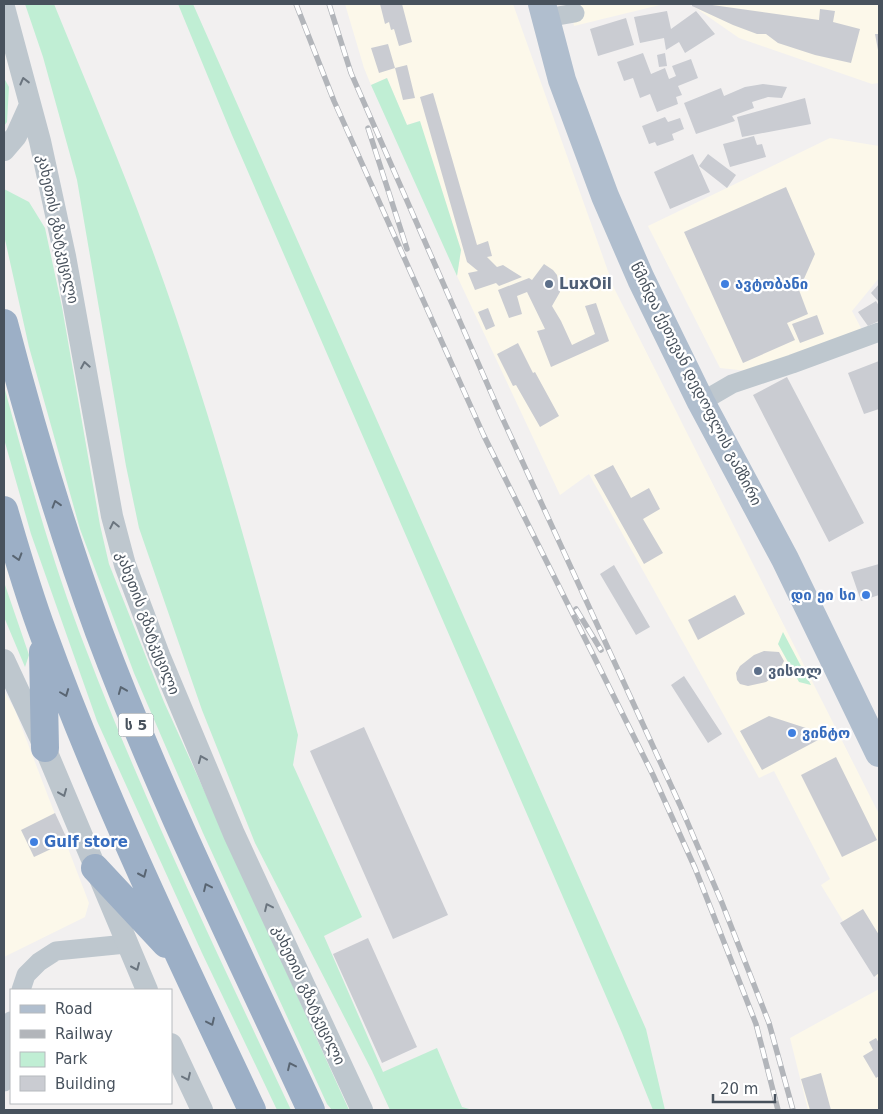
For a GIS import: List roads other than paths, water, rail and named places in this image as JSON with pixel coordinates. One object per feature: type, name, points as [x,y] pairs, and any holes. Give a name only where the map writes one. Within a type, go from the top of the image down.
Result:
[{"type":"highway","name":"ს 5","points":[[4,322],[68,542],[113,666],[199,870],[311,1110]]},
{"type":"highway","points":[[4,510],[42,631],[73,713],[104,788],[252,1110]]},
{"type":"highway","points":[[42,631],[45,748]]},
{"type":"highway","points":[[96,868],[182,960]]},
{"type":"main road","name":"წმინდა ქეთევან დედოფლის გამზირი","points":[[544,11],[562,80],[605,196],[641,279],[701,402],[785,559],[879,752]]},
{"type":"street","name":"კახეთის გზატკეცილი","points":[[4,7],[11,52],[30,105],[40,141],[65,256],[112,516],[125,565],[159,655],[234,834],[362,1110]]},
{"type":"street","points":[[544,11],[575,13]]},
{"type":"street","points":[[4,150],[16,136],[30,105]]},
{"type":"street","points":[[701,402],[732,384],[879,332]]},
{"type":"street","points":[[4,660],[45,748],[147,989]]},
{"type":"street","points":[[22,989],[26,975],[39,962],[56,951],[126,944]]},
{"type":"street","points":[[4,1082],[5,1045],[10,1025]]},
{"type":"street","points":[[172,1046],[202,1110]]},
{"type":"railway","points":[[296,4],[334,101],[484,436],[653,775],[695,868],[756,1024],[778,1110]]},
{"type":"railway","points":[[329,4],[351,73],[500,413],[680,805],[722,903],[769,1023],[793,1110]]},
{"type":"railway","points":[[368,128],[407,249]]},
{"type":"railway","points":[[576,609],[601,650]]},
{"type":"place","name":"LuxOil","points":[[549,284]]},
{"type":"place","name":"ავტობანი","points":[[725,284]]},
{"type":"place","name":"დი ეი სი","points":[[866,595]]},
{"type":"place","name":"ვისოლ","points":[[758,671]]},
{"type":"place","name":"ვინტო","points":[[792,733]]},
{"type":"place","name":"Gulf store","points":[[34,842]]}]
